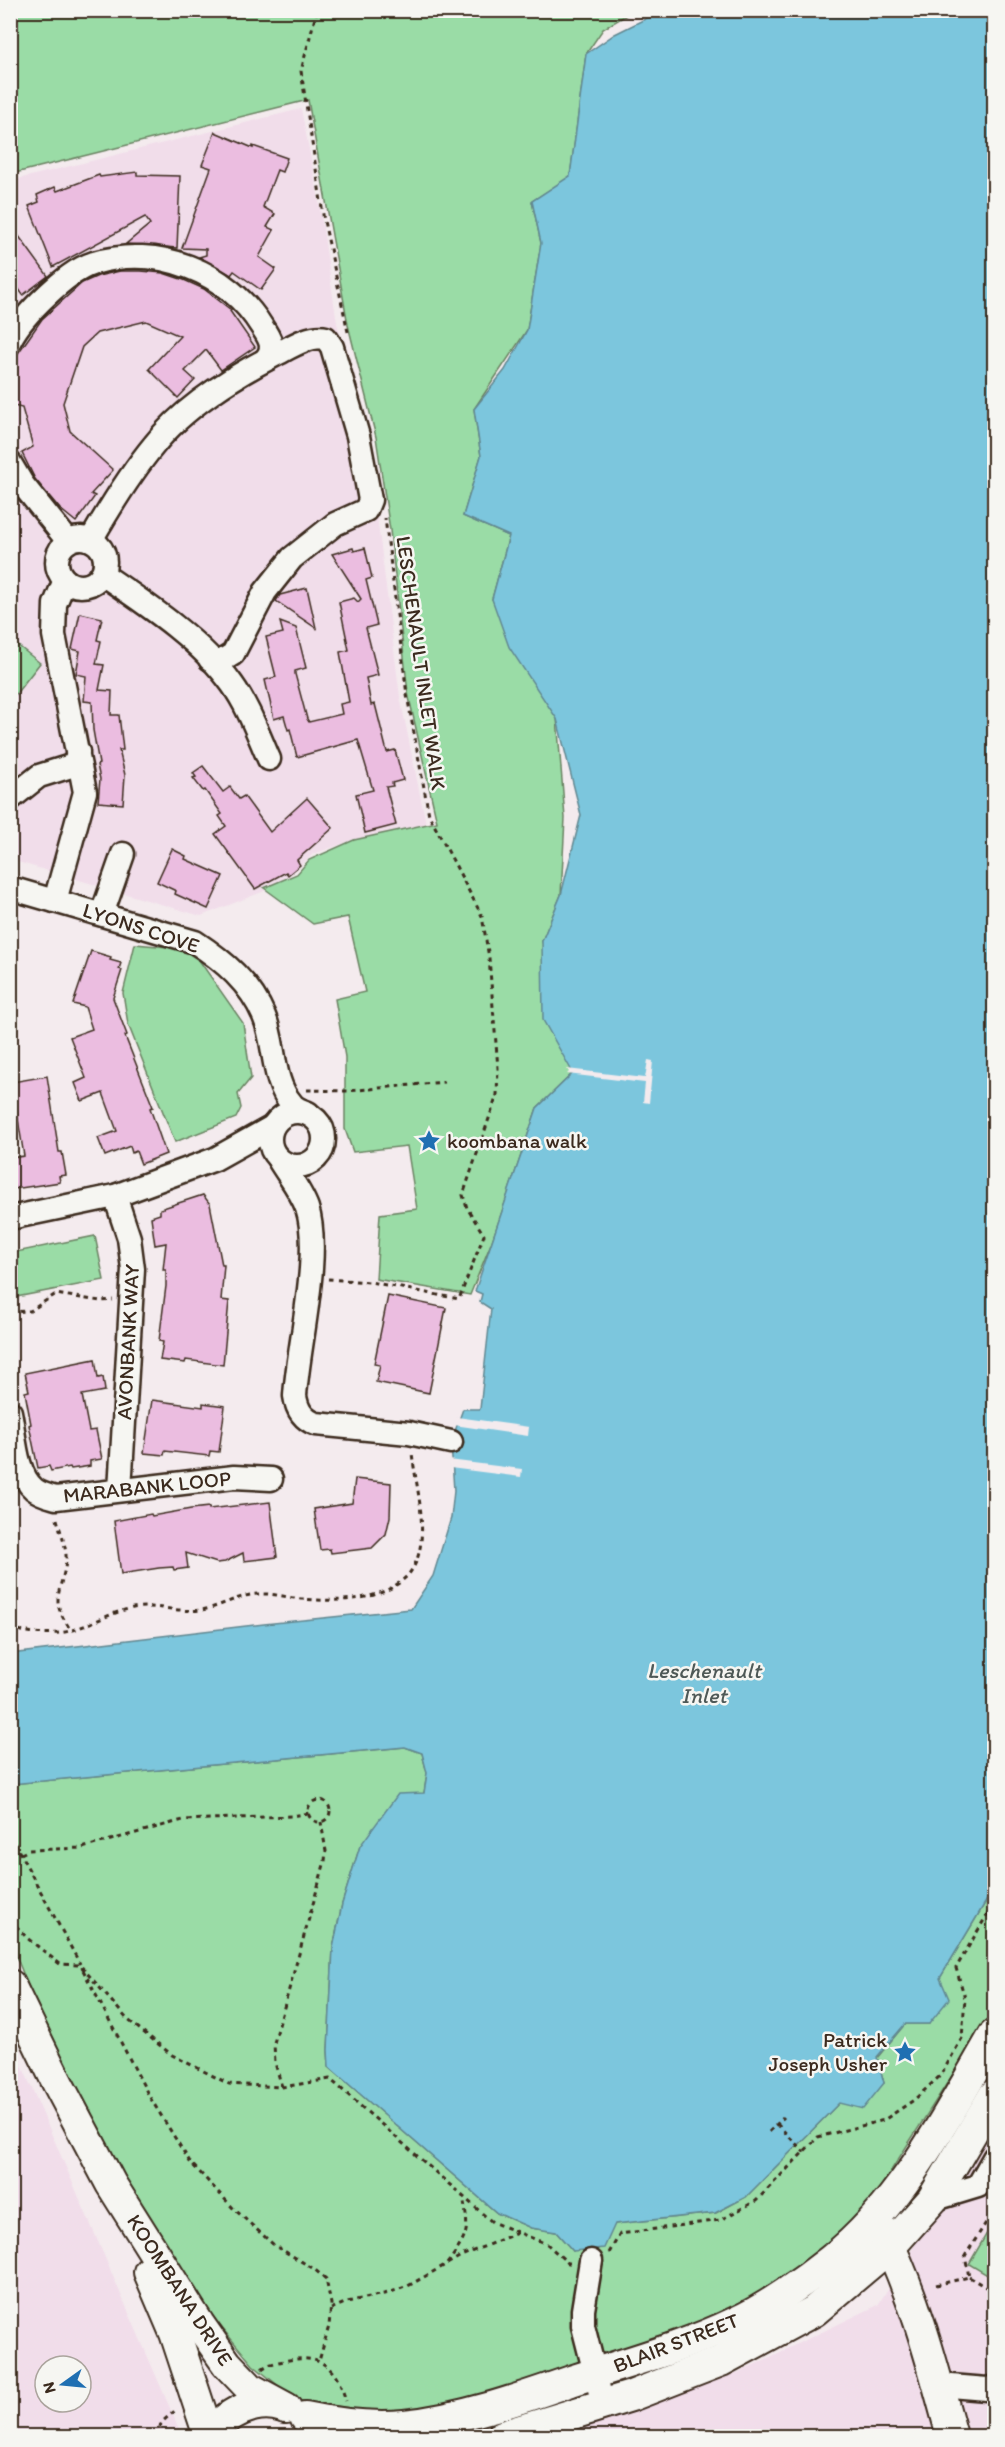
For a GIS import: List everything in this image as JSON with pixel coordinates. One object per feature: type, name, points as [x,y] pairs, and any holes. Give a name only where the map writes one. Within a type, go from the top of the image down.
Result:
[{"type":"main road","name":"KOOMBANA DRIVE","points":[[10,1985],[57,2082],[111,2184],[199,2324],[227,2364],[247,2385],[314,2422]]},
{"type":"main road","name":"BLAIR STREET","points":[[210,2436],[232,2414],[253,2405],[276,2404],[314,2422],[401,2425],[445,2419],[687,2343],[738,2321],[831,2260],[876,2217],[930,2142],[994,2035]]},
{"type":"main road","name":"BLAIR STREET","points":[[502,2436],[603,2405],[721,2361],[814,2311],[891,2246],[932,2200],[994,2095]]},
{"type":"main road","name":"KOOMBANA DRIVE","points":[[111,2184],[175,2333],[210,2436]]},
{"type":"main road","points":[[876,2217],[891,2246],[923,2328],[952,2436]]},
{"type":"street","points":[[10,340],[27,315],[46,296],[83,268],[116,259],[153,257],[190,267],[208,275],[244,302],[252,310],[271,342],[271,352],[266,359]]},
{"type":"street","points":[[10,463],[23,485],[80,541],[102,550],[104,566],[102,574],[97,580],[82,586],[65,580],[58,569],[57,561],[62,547],[80,541],[155,443],[183,415],[266,359],[317,337],[326,338],[358,436],[370,500],[366,510],[335,524],[292,558],[265,592],[233,654],[220,662],[210,659]]},
{"type":"street","points":[[102,574],[167,621],[223,671],[240,695],[269,759]]},
{"type":"street","points":[[55,901],[84,800],[85,783],[54,635],[55,604],[65,580]]},
{"type":"street","points":[[12,798],[39,776],[71,766],[78,752]]},
{"type":"street","points":[[102,914],[123,854]]},
{"type":"street","name":"LYONS COVE","points":[[10,888],[195,942],[217,956],[256,1000],[269,1030],[283,1090],[293,1106],[308,1113]]},
{"type":"street","name":"LYONS COVE","points":[[273,1126],[271,1090],[276,1065]]},
{"type":"street","points":[[10,1218],[116,1196],[215,1159],[273,1126],[285,1114],[300,1111],[308,1113],[321,1125],[324,1134],[321,1151],[316,1158],[302,1166],[286,1164],[278,1158],[261,1155],[215,1159]]},
{"type":"street","points":[[273,1126],[269,1140],[271,1147],[307,1208]]},
{"type":"street","points":[[316,1158],[307,1208],[312,1248],[295,1396],[300,1411],[309,1421],[316,1424],[409,1433],[451,1442]]},
{"type":"street","name":"AVONBANK WAY","points":[[116,1196],[132,1254],[132,1298],[120,1490]]},
{"type":"street","name":"MARABANK LOOP","points":[[10,1412],[19,1460],[27,1481],[34,1489],[56,1498],[240,1477],[271,1479]]},
{"type":"street","points":[[932,2200],[978,2186],[994,2158]]},
{"type":"street","points":[[591,2261],[582,2318],[603,2405]]},
{"type":"street","points":[[939,2385],[987,2389],[994,2387]]},
{"type":"path","points":[[317,10],[301,71],[324,221],[349,335]]},
{"type":"path","name":"LESCHENAULT INLET WALK","points":[[309,1277],[370,1282],[459,1299],[484,1235],[467,1208],[463,1195],[496,1095],[498,1068],[489,958],[482,916],[429,815],[407,695],[384,510]]},
{"type":"path","points":[[300,1090],[348,1091],[444,1082]]},
{"type":"path","points":[[10,1312],[30,1311],[56,1294],[63,1293],[100,1301],[132,1298]]},
{"type":"path","points":[[10,1628],[31,1634],[71,1631],[118,1612],[136,1608],[203,1610],[256,1594],[303,1599],[348,1599],[373,1595],[389,1589],[407,1576],[416,1564],[423,1537],[409,1433]]},
{"type":"path","points":[[56,1498],[56,1516],[64,1539],[66,1555],[66,1572],[58,1602],[61,1614],[71,1631]]},
{"type":"path","points":[[316,1801],[326,1803],[330,1812],[321,1822],[315,1821],[309,1813],[310,1806],[316,1801]]},
{"type":"path","points":[[21,1854],[29,1850],[82,1848],[183,1820],[292,1816],[309,1813]]},
{"type":"path","points":[[282,2087],[275,2063],[274,2043],[325,1860],[326,1851],[321,1822]]},
{"type":"path","points":[[10,1835],[149,2096],[190,2162],[234,2209],[274,2245],[314,2269],[326,2279],[331,2308],[329,2326],[319,2361]]},
{"type":"path","points":[[10,1919],[27,1938],[60,1964],[80,1965],[127,2019],[172,2055],[229,2084],[282,2087],[330,2079],[492,2222],[547,2244],[568,2263],[606,2259],[620,2234],[720,2220],[756,2200],[818,2138],[884,2120],[914,2100],[941,2075],[962,2038],[965,1998],[956,1968],[994,1904]]},
{"type":"path","points":[[769,2132],[784,2117]]},
{"type":"path","points":[[777,2124],[804,2151]]},
{"type":"path","points":[[446,2265],[465,2239],[468,2222],[463,2197]]},
{"type":"path","points":[[969,2277],[965,2256],[994,2210]]},
{"type":"path","points":[[331,2308],[408,2286],[460,2256],[517,2233]]},
{"type":"path","points":[[936,2285],[969,2277],[994,2292]]},
{"type":"path","points":[[247,2385],[267,2365],[304,2357],[319,2361],[332,2369],[342,2386],[346,2402],[314,2422]]},
{"type":"shaded area","points":[[301,109],[317,189],[337,323],[367,437],[400,697],[426,824],[354,840],[313,854],[289,876],[262,892],[201,916],[11,860],[10,181]]},
{"type":"shaded area","points":[[10,2040],[11,2040],[182,2436],[11,2436]]},
{"type":"shaded area","points":[[994,2116],[994,2436],[546,2436],[739,2372],[878,2305]]},
{"type":"green space","points":[[10,11],[633,11],[603,29],[586,54],[570,177],[532,201],[541,243],[527,330],[474,409],[481,456],[463,516],[509,536],[492,599],[534,682],[557,718],[565,818],[561,895],[542,941],[573,1073],[537,1108],[492,1241],[470,1295],[376,1279],[380,1214],[417,1209],[407,1146],[353,1152],[345,1129],[345,1057],[335,999],[365,992],[348,917],[313,924],[264,888],[297,874],[309,860],[354,840],[437,822],[408,693],[390,530],[376,437],[348,325],[308,100],[11,174]]},
{"type":"green space","points":[[11,640],[40,663],[11,700]]},
{"type":"green space","points":[[135,944],[180,948],[199,960],[243,1023],[251,1078],[238,1094],[241,1108],[236,1118],[175,1142],[128,1024],[123,993]]},
{"type":"green space","points":[[95,1236],[104,1280],[11,1298],[11,1253]]},
{"type":"green space","points":[[405,1747],[422,1753],[427,1773],[424,1793],[360,1846],[342,1904],[333,1948],[329,2067],[497,2213],[531,2228],[556,2232],[573,2251],[614,2224],[716,2213],[746,2197],[839,2103],[884,2083],[877,2058],[905,2024],[929,2024],[940,1978],[994,1888],[994,2010],[867,2208],[822,2251],[774,2289],[674,2338],[443,2408],[383,2413],[296,2400],[253,2365],[194,2295],[116,2161],[49,2036],[11,1944],[10,1784]]},
{"type":"green space","points":[[994,2221],[994,2279],[969,2264]]},
{"type":"water","name":"Leschenault Inlet","points":[[661,11],[994,11],[994,1888],[940,1978],[949,1999],[929,2024],[905,2024],[877,2057],[884,2083],[863,2109],[839,2103],[746,2197],[715,2213],[615,2224],[604,2248],[573,2251],[556,2232],[531,2228],[497,2213],[329,2067],[333,1948],[342,1904],[360,1846],[398,1794],[424,1793],[427,1773],[422,1753],[405,1747],[11,1784],[10,1654],[411,1609],[433,1576],[451,1518],[454,1491],[451,1442],[463,1409],[480,1409],[491,1309],[480,1302],[482,1294],[475,1291],[537,1108],[573,1073],[543,1020],[542,941],[561,895],[581,815],[557,719],[509,647],[492,599],[509,536],[463,516],[481,456],[474,409],[505,370],[527,330],[541,243],[532,201],[570,176],[586,54],[615,34]]},
{"type":"pier","points":[[648,1060],[653,1061],[649,1103],[643,1102],[645,1083],[567,1074],[569,1072],[567,1069],[645,1078]]},
{"type":"pier","points":[[457,1417],[529,1427],[528,1436],[454,1425]]},
{"type":"pier","points":[[449,1460],[522,1469],[521,1477],[450,1468]]},
{"type":"building","points":[[215,132],[253,148],[253,146],[287,158],[282,172],[277,170],[263,207],[275,214],[267,227],[274,230],[259,257],[276,269],[261,290],[234,271],[231,275],[199,257],[206,255],[206,249],[182,248],[211,168],[202,165]]},
{"type":"building","points":[[137,172],[137,175],[180,176],[177,248],[126,244],[150,224],[145,217],[53,267],[29,206],[39,202],[37,195],[55,187],[57,191],[99,175],[100,177]]},
{"type":"building","points":[[10,224],[48,276],[23,295],[10,277]]},
{"type":"building","points":[[120,271],[163,273],[204,289],[231,310],[255,347],[221,370],[206,350],[185,371],[195,380],[178,398],[149,369],[180,336],[146,321],[97,333],[82,347],[63,403],[70,431],[113,470],[91,494],[95,496],[76,522],[60,509],[35,479],[22,453],[33,447],[22,408],[10,405],[10,387],[16,356],[42,319],[82,283],[98,276]]},
{"type":"building","points":[[353,548],[354,551],[365,548],[372,578],[366,580],[377,625],[366,628],[378,675],[366,678],[371,705],[375,704],[387,752],[395,750],[403,780],[386,787],[396,825],[365,833],[356,794],[373,790],[358,740],[297,757],[284,716],[274,719],[265,680],[276,677],[266,637],[283,633],[280,622],[296,628],[306,668],[295,671],[295,674],[307,719],[309,722],[342,714],[340,704],[349,702],[340,652],[349,650],[339,602],[354,598],[358,602],[361,599],[332,554]]},
{"type":"building","points":[[307,588],[316,628],[276,601],[280,595]]},
{"type":"building","points":[[80,613],[102,618],[97,640],[101,641],[96,664],[104,665],[99,690],[112,691],[111,715],[119,715],[123,750],[119,750],[125,775],[123,804],[98,802],[100,779],[93,730],[92,702],[84,701],[86,676],[76,674],[80,651],[72,649]]},
{"type":"building","points":[[203,766],[223,792],[230,787],[239,799],[244,796],[270,832],[307,798],[333,828],[297,860],[300,865],[288,875],[286,872],[255,889],[215,834],[226,826],[219,816],[222,814],[205,790],[203,791],[193,778],[196,777],[193,773]]},
{"type":"building","points":[[172,849],[186,856],[185,859],[223,876],[208,909],[175,894],[176,891],[157,882]]},
{"type":"building","points":[[91,951],[111,957],[110,960],[121,963],[119,969],[122,970],[113,998],[127,1035],[125,1036],[153,1107],[150,1108],[166,1154],[141,1164],[136,1151],[132,1153],[130,1146],[105,1156],[98,1138],[117,1131],[103,1093],[82,1101],[75,1083],[86,1078],[70,1037],[92,1029],[85,1007],[73,1004]]},
{"type":"building","points":[[47,1076],[59,1152],[62,1152],[66,1175],[59,1176],[60,1182],[14,1189],[13,1182],[10,1182],[10,1158],[24,1156],[12,1082]]},
{"type":"building","points":[[203,1195],[210,1204],[222,1265],[224,1265],[221,1300],[229,1301],[223,1365],[186,1360],[185,1363],[160,1360],[163,1342],[159,1341],[166,1286],[166,1270],[163,1270],[166,1243],[155,1245],[151,1217],[160,1214],[160,1209]]},
{"type":"building","points":[[388,1296],[446,1308],[429,1393],[376,1382],[380,1365],[374,1364]]},
{"type":"building","points":[[95,1359],[98,1378],[103,1377],[105,1391],[82,1395],[89,1431],[96,1430],[102,1459],[90,1461],[90,1466],[71,1469],[70,1467],[51,1471],[49,1466],[38,1468],[29,1425],[31,1424],[25,1392],[29,1391],[25,1373]]},
{"type":"building","points":[[152,1400],[203,1407],[203,1403],[225,1406],[219,1452],[210,1451],[209,1456],[165,1451],[164,1455],[144,1453]]},
{"type":"building","points":[[355,1479],[391,1483],[390,1517],[386,1534],[372,1548],[331,1553],[330,1549],[320,1550],[314,1509],[352,1503]]},
{"type":"building","points":[[270,1502],[277,1557],[244,1561],[243,1553],[225,1562],[217,1563],[186,1553],[188,1568],[174,1570],[173,1567],[159,1568],[121,1574],[114,1521],[191,1509]]},
{"type":"place","name":"koombana walk","points":[[429,1141]]},
{"type":"place","name":"Patrick Joseph Usher","points":[[905,2052]]}]
